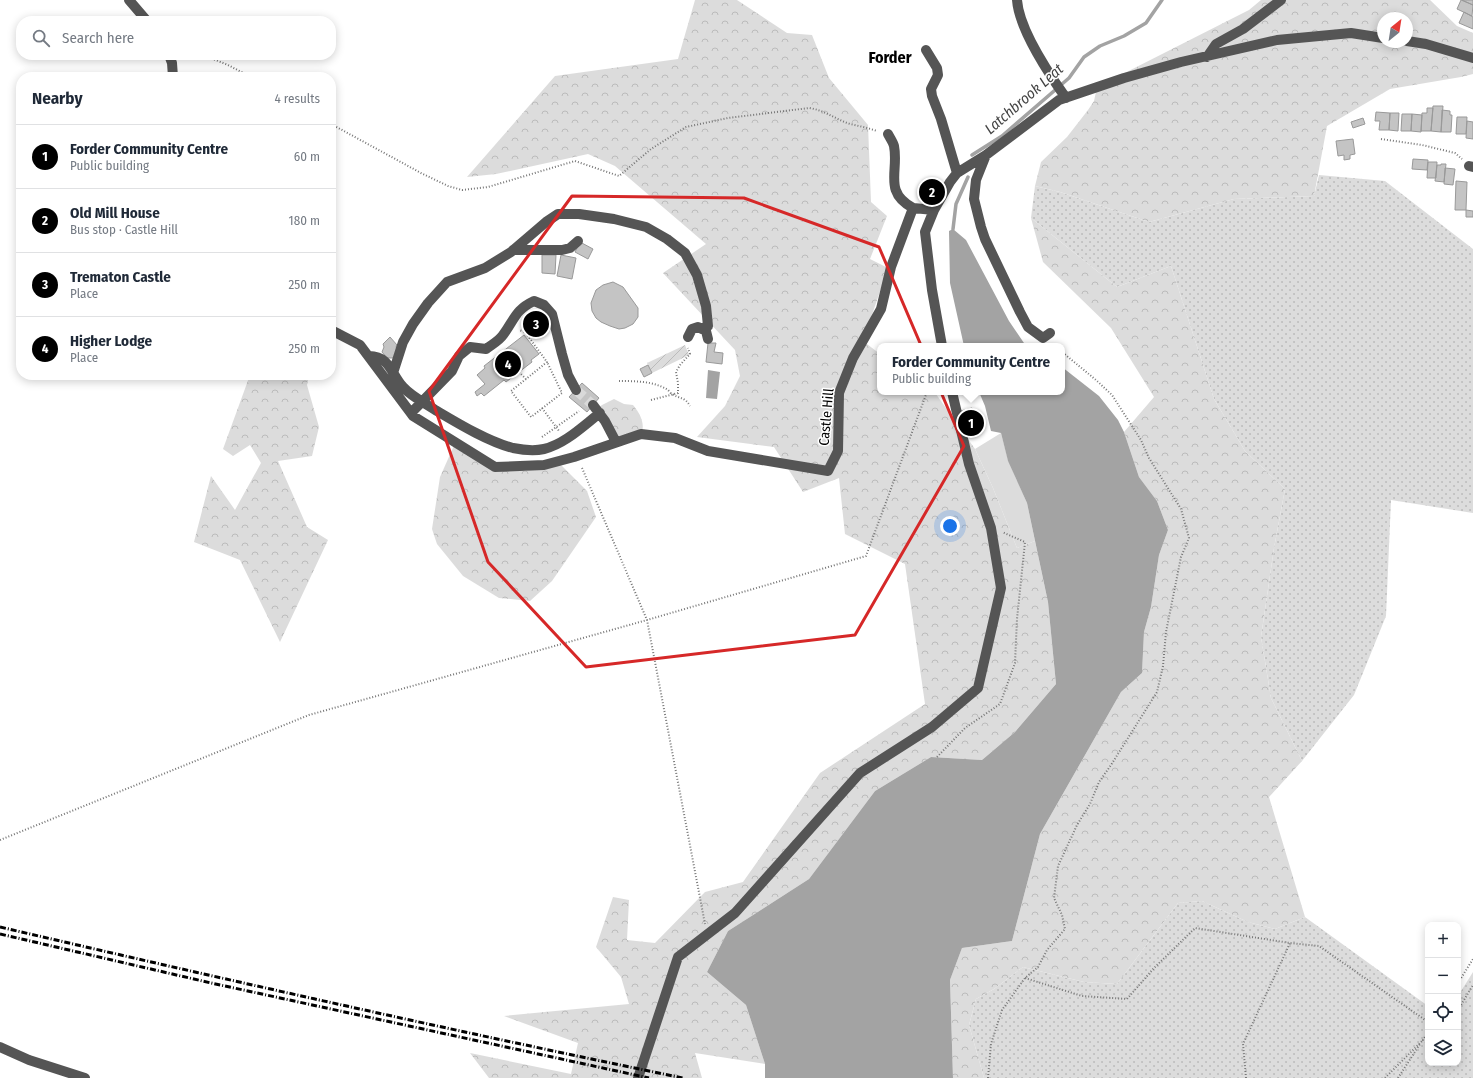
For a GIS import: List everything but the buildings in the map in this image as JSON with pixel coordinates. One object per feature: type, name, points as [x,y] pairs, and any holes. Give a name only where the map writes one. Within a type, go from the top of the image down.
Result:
[{"type":"street","points":[[130,0],[143,16]]},
{"type":"street","points":[[941,343],[932,290],[925,232],[934,210],[957,173],[986,155],[1059,100],[1061,90],[1024,29],[1017,0]]},
{"type":"street","points":[[1207,56],[1216,44],[1243,29],[1281,0]]},
{"type":"street","points":[[1061,90],[1124,78],[1181,62],[1277,40],[1351,33],[1377,37]]},
{"type":"street","points":[[1413,42],[1426,44],[1473,58]]},
{"type":"street","points":[[926,50],[937,68],[938,75],[931,88],[932,96],[945,130],[957,173]]},
{"type":"street","points":[[171,60],[173,72]]},
{"type":"street","points":[[888,134],[894,144],[895,157],[893,176],[895,189],[904,203],[913,208],[934,210]]},
{"type":"street","points":[[986,155],[976,180],[974,199],[983,233],[1028,327],[1043,338],[1050,333]]},
{"type":"street","name":"Castle Hill","points":[[369,356],[413,416],[495,467],[544,465],[574,457],[641,434],[675,438],[708,452],[828,471],[838,451],[840,393],[853,358],[881,309],[891,267],[913,208]]},
{"type":"street","points":[[393,373],[403,342],[410,329],[428,303],[447,282],[485,268],[513,250],[546,222],[558,214],[579,214],[614,219],[646,227],[667,239],[684,253],[697,275],[706,306],[708,326],[702,329],[698,327],[692,329],[688,337]]},
{"type":"street","points":[[513,250],[562,250],[570,248],[578,241]]},
{"type":"street","points":[[410,413],[452,371],[459,356],[470,347],[486,349],[502,336],[518,311],[534,301],[544,305],[552,314],[568,375],[576,390]]},
{"type":"street","points":[[705,327],[708,339]]},
{"type":"street","points":[[336,333],[360,345],[369,356],[381,358],[387,363],[401,385],[408,392],[480,435],[513,448],[526,450],[542,449],[555,445],[600,413]]},
{"type":"street","points":[[638,1078],[678,957],[735,913],[860,773],[932,727],[978,688],[1001,588],[991,528],[970,464],[953,395]]},
{"type":"street","points":[[593,405],[600,413],[616,442]]},
{"type":"street","points":[[0,1047],[29,1060],[85,1078]]},
{"type":"path","points":[[216,60],[241,72]]},
{"type":"path","points":[[336,127],[421,174],[448,186],[462,190],[488,187],[575,162],[619,176],[651,149],[686,127],[728,118],[780,111],[809,108],[820,109],[850,124],[888,134]]},
{"type":"path","points":[[1381,140],[1422,145],[1455,153],[1471,166]]},
{"type":"path","points":[[508,327],[525,332],[547,362],[562,393],[531,416],[511,391],[547,362]]},
{"type":"path","points":[[651,400],[678,393],[676,372],[690,354],[686,342],[688,337]]},
{"type":"path","points":[[988,1078],[991,1044],[1002,1010],[1025,978],[1038,967],[1047,950],[1065,929],[1062,915],[1054,898],[1058,866],[1077,825],[1090,804],[1099,782],[1157,692],[1163,666],[1166,632],[1181,557],[1189,538],[1181,508],[1149,458],[1141,440],[1112,395],[1065,354]]},
{"type":"path","points":[[519,372],[526,379]]},
{"type":"path","points":[[619,381],[646,382],[668,390],[672,394],[687,401],[690,406]]},
{"type":"path","points":[[0,840],[310,715],[648,620],[866,556],[926,395]]},
{"type":"path","points":[[542,408],[565,439]]},
{"type":"path","points":[[556,426],[579,412]]},
{"type":"path","points":[[582,468],[648,620],[707,934]]},
{"type":"path","points":[[936,757],[965,728],[1000,704],[1015,663],[1016,619],[1025,542],[991,528]]},
{"type":"path","points":[[1025,978],[1082,996],[1127,998],[1154,968],[1194,928],[1319,946],[1425,1020]]},
{"type":"path","points":[[1246,1078],[1243,1044],[1290,943]]},
{"type":"path","points":[[1461,978],[1473,959]]},
{"type":"path","points":[[1461,1005],[1473,986]]},
{"type":"path","points":[[1398,1078],[1425,1037]]},
{"type":"path","points":[[1385,1078],[1423,1040]]},
{"type":"highlighted area","points":[[572,196],[744,198],[879,247],[964,446],[855,635],[586,667],[488,562],[429,391]]},
{"type":"green space","points":[[695,0],[737,0],[787,33],[812,35],[829,78],[868,125],[871,202],[887,216],[870,259],[888,268],[863,341],[877,352],[877,395],[937,395],[975,449],[993,488],[1017,548],[1035,541],[1048,602],[1056,684],[1015,732],[982,760],[931,757],[875,791],[809,879],[728,931],[707,972],[746,1005],[765,1064],[695,1053],[702,1078],[489,1078],[470,1053],[571,1074],[578,1043],[504,1016],[629,1004],[621,977],[596,947],[613,897],[629,900],[627,940],[655,943],[705,892],[743,882],[820,773],[925,704],[905,564],[845,534],[839,478],[803,492],[774,447],[697,437],[725,406],[740,376],[735,350],[663,273],[706,244],[615,166],[588,154],[496,174],[467,177],[555,76],[678,59]]},
{"type":"green space","points":[[1261,0],[1430,0],[1457,26],[1473,33],[1473,74],[1390,89],[1327,126],[1314,196],[1234,199],[1149,222],[1060,192],[1035,186],[1041,162],[1067,137],[1088,110],[1094,101],[1097,87],[1249,10]]},
{"type":"green space","points":[[1319,175],[1385,181],[1473,249],[1473,513],[1391,500],[1386,616],[1354,695],[1302,761],[1271,698],[1261,637],[1274,548],[1285,489],[1245,451],[1214,399],[1171,266],[1117,287],[1031,218],[1035,186],[1060,192],[1149,222],[1234,199],[1314,196]]},
{"type":"green space","points":[[1031,218],[1117,287],[1171,266],[1214,399],[1245,451],[1285,489],[1274,548],[1261,637],[1271,698],[1302,761],[1269,797],[1305,917],[1275,929],[1248,922],[1202,901],[1178,903],[1117,984],[1084,982],[1023,967],[994,989],[976,999],[969,1025],[984,1078],[953,1078],[950,980],[962,948],[1012,941],[1040,834],[1121,692],[1142,673],[1144,632],[1151,607],[1159,555],[1168,530],[1157,501],[1139,477],[1124,432],[1154,397],[1111,328],[1043,262]]},
{"type":"green space","points":[[685,345],[689,355],[652,373],[647,363]]},
{"type":"green space","points":[[248,380],[308,380],[307,385],[319,427],[312,456],[278,461],[307,527],[328,540],[280,642],[240,560],[194,542],[211,476],[235,510],[261,463],[250,445],[233,456],[223,449]]},
{"type":"green space","points":[[614,399],[624,404],[633,405],[642,421],[642,432],[618,439],[598,408]]},
{"type":"green space","points":[[1001,433],[1008,460],[1027,503],[1035,541],[1017,548],[993,488],[975,449]]},
{"type":"green space","points":[[456,441],[495,463],[525,471],[560,464],[587,491],[596,517],[552,581],[530,601],[499,598],[463,576],[437,544],[432,529],[440,477]]},
{"type":"green space","points":[[1202,901],[1248,922],[1275,929],[1305,917],[1425,1004],[1425,1066],[1461,1066],[1461,991],[1473,972],[1473,1078],[984,1078],[969,1025],[976,999],[994,989],[1023,967],[1084,982],[1117,984],[1178,903]]},
{"type":"shaded area","points":[[953,229],[966,240],[1009,321],[1024,343],[963,343],[950,283],[949,231]]},
{"type":"shaded area","points":[[1065,369],[1099,396],[1118,420],[1124,432],[1139,477],[1157,501],[1168,530],[1159,555],[1151,607],[1144,632],[1142,673],[1121,692],[1040,834],[1012,941],[962,948],[950,980],[953,1078],[765,1078],[765,1064],[746,1005],[707,972],[728,931],[809,879],[875,791],[931,757],[982,760],[1015,732],[1056,684],[1048,602],[1027,503],[1008,461],[1001,433],[991,431],[985,406],[980,395],[1065,395]]},
{"type":"shaded area","points":[[708,370],[720,372],[717,399],[706,398]]},
{"type":"waterway","name":"Latchbrook Leat","points":[[972,155],[1002,136],[1069,78],[1084,57],[1100,46],[1124,36],[1146,23],[1162,0]]},
{"type":"waterway","name":"Latchbrook Leat","points":[[953,229],[956,204],[968,177]]},
{"type":"tunnel","points":[[576,390],[593,405]]},
{"type":"railway","points":[[0,927],[341,1005],[683,1078]]},
{"type":"railway","points":[[0,934],[211,983],[649,1078]]},
{"type":"place","name":"Old Mill House","points":[[932,192]]},
{"type":"place","name":"Trematon Castle","points":[[536,324]]},
{"type":"place","name":"Higher Lodge","points":[[508,364]]},
{"type":"place","name":"Forder Community Centre","points":[[971,423]]},
{"type":"district","name":"Forder","points":[[890,57]]}]
